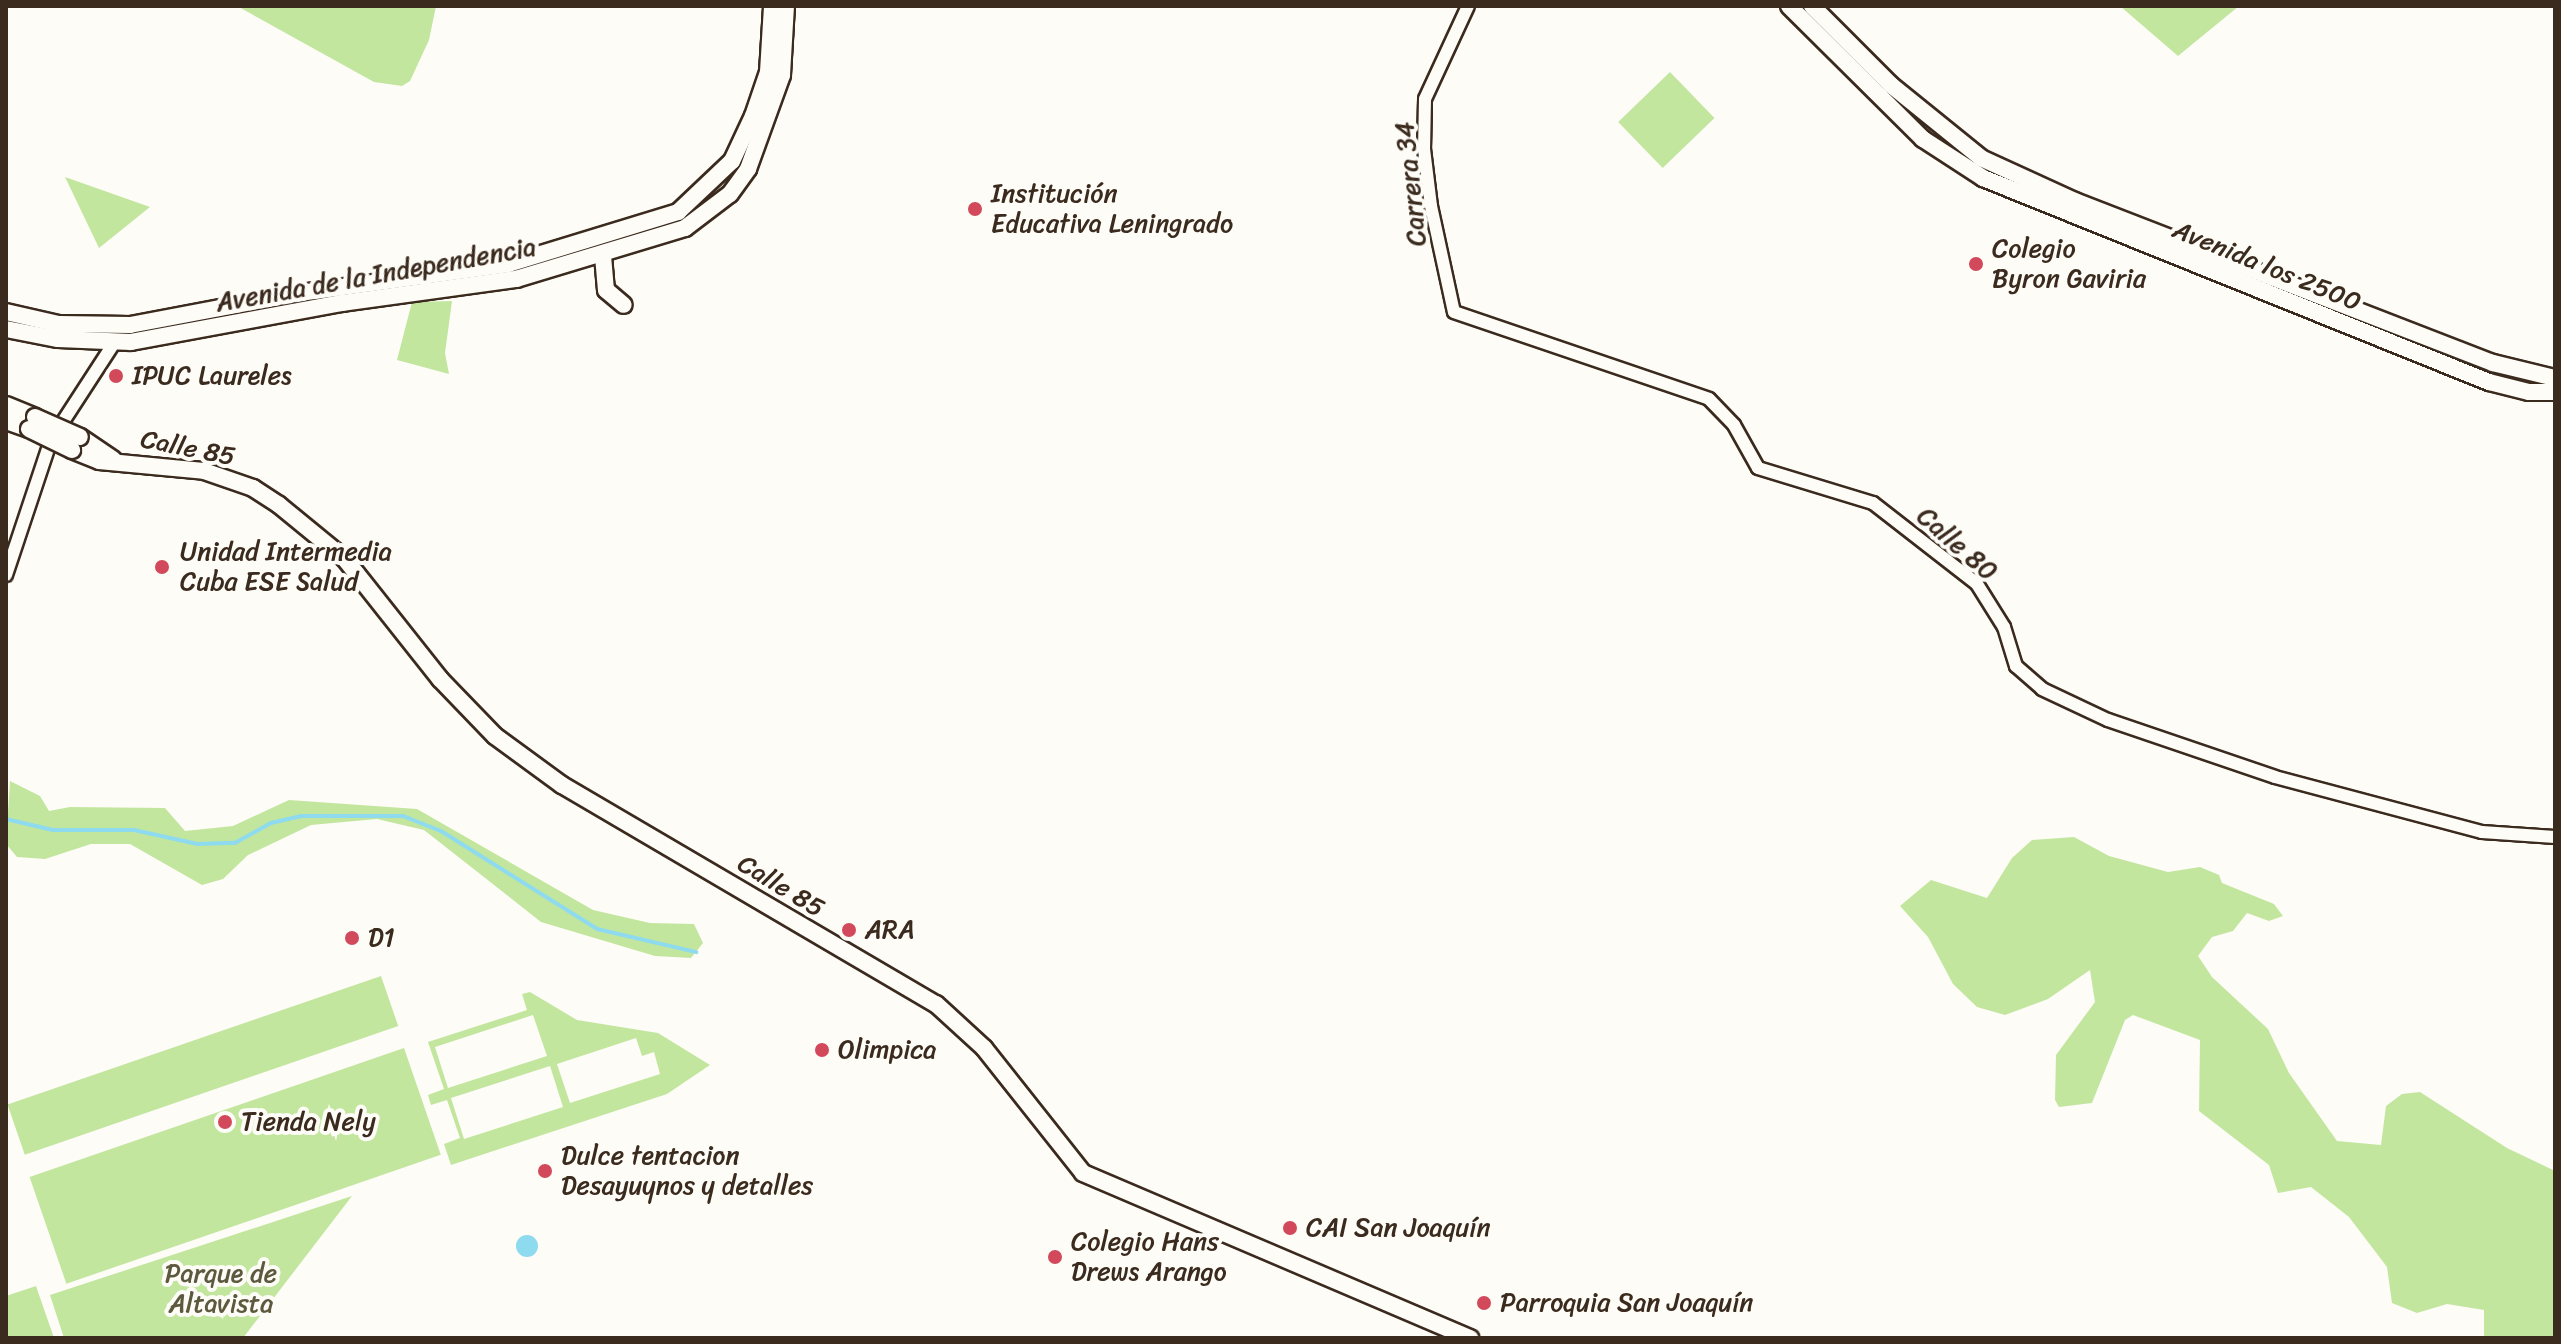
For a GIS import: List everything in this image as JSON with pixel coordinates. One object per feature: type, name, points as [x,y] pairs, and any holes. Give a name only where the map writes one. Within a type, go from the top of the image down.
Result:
[{"type":"main road","name":"Avenida de la Independencia","points":[[6,312],[59,324],[130,325],[331,288],[508,264],[678,212],[732,161],[753,116],[768,72],[772,6]]},
{"type":"main road","name":"Avenida de la Independencia","points":[[6,329],[114,343],[342,303],[459,290],[603,256],[704,218],[748,169],[782,75],[786,6]]},
{"type":"main road","name":"Avenida los 2500","points":[[1789,6],[1923,139],[1983,178],[2489,382],[2529,392],[2555,392]]},
{"type":"main road","name":"Avenida los 2500","points":[[1812,6],[1925,115],[1981,158],[2075,201],[2493,363],[2555,378]]},
{"type":"main road","points":[[603,256],[601,280],[624,305]]},
{"type":"main road","points":[[6,405],[32,423]]},
{"type":"main road","points":[[6,421],[32,423]]},
{"type":"main road","name":"Calle 85","points":[[32,423],[76,444],[99,461],[113,459],[234,479],[303,523],[345,559],[440,679],[495,736],[562,785],[936,1004],[984,1048],[1083,1173],[1449,1332],[1470,1338]]},
{"type":"street","name":"Carrera 34","points":[[1443,271],[1424,149],[1425,99],[1468,6]]},
{"type":"street","name":"Calle 80","points":[[1443,271],[1454,312],[1709,399],[1734,425],[1758,468],[1873,503],[1977,584],[2004,627],[2016,666],[2042,689],[2108,720],[2275,777],[2482,832],[2555,837]]},
{"type":"street","points":[[6,575],[51,440],[114,343]]},
{"type":"green space","points":[[237,6],[436,6],[429,40],[410,81],[402,86],[374,82]]},
{"type":"green space","points":[[2120,6],[2239,6],[2178,56]]},
{"type":"green space","points":[[1670,72],[1714,118],[1663,168],[1618,122]]},
{"type":"green space","points":[[65,177],[150,207],[99,248]]},
{"type":"green space","points":[[452,301],[445,353],[449,374],[397,360],[412,302]]},
{"type":"green space","points":[[10,781],[40,796],[49,811],[70,807],[165,808],[185,831],[233,826],[289,800],[417,809],[593,910],[650,923],[694,924],[703,943],[691,958],[655,956],[541,922],[424,830],[377,819],[311,825],[248,855],[223,879],[202,885],[130,844],[91,844],[45,859],[17,857],[6,844]]},
{"type":"green space","points":[[2074,837],[2109,856],[2168,872],[2200,867],[2219,875],[2222,883],[2274,904],[2283,916],[2269,921],[2247,913],[2233,931],[2212,937],[2198,956],[2212,977],[2268,1029],[2289,1073],[2337,1141],[2381,1145],[2386,1106],[2402,1094],[2420,1092],[2507,1148],[2555,1171],[2555,1338],[2484,1338],[2484,1310],[2447,1304],[2417,1313],[2392,1303],[2387,1267],[2349,1217],[2311,1187],[2278,1193],[2269,1165],[2199,1111],[2200,1040],[2133,1015],[2125,1020],[2092,1103],[2059,1107],[2055,1100],[2056,1055],[2095,1002],[2090,970],[2048,999],[2005,1015],[1977,1007],[1953,984],[1928,937],[1900,906],[1931,880],[1987,898],[2012,858],[2032,840]]},
{"type":"green space","points":[[381,976],[398,1026],[25,1155],[8,1105]]},
{"type":"green space","points":[[530,992],[577,1020],[658,1033],[710,1065],[667,1094],[451,1165],[444,1144],[460,1138],[447,1100],[431,1105],[428,1095],[444,1089],[428,1042],[527,1010],[522,994]],"holes":[[[533,1015],[547,1056],[448,1088],[435,1047]],[[636,1038],[642,1056],[654,1052],[660,1074],[570,1103],[557,1064]],[[550,1066],[563,1107],[464,1139],[451,1098]]]},
{"type":"green space","points":[[404,1048],[441,1155],[66,1284],[30,1177]]},
{"type":"green space","name":"Parque de Altavista","points":[[352,1196],[243,1338],[64,1338],[50,1295]]},
{"type":"green space","points":[[36,1286],[54,1338],[6,1338],[6,1296]]},
{"type":"water","points":[[527,1235],[535,1238],[538,1246],[535,1254],[527,1257],[519,1254],[516,1246],[519,1238]]},
{"type":"waterway","points":[[6,819],[53,830],[134,830],[197,844],[235,843],[271,823],[301,816],[403,816],[441,831],[597,929],[696,952]]},
{"type":"place","name":"Institución Educativa Leningrado","points":[[975,209]]},
{"type":"place","name":"Colegio Byron Gaviria","points":[[1976,264]]},
{"type":"place","name":"IPUC Laureles","points":[[116,376]]},
{"type":"place","name":"Unidad Intermedia Cuba ESE Salud","points":[[162,567]]},
{"type":"place","name":"ARA","points":[[849,930]]},
{"type":"place","name":"D1","points":[[352,938]]},
{"type":"place","name":"Olimpica","points":[[822,1050]]},
{"type":"place","name":"Tienda Nely","points":[[225,1122]]},
{"type":"place","name":"Dulce tentacion Desayuynos y detalles","points":[[545,1171]]},
{"type":"place","name":"CAI San Joaquín","points":[[1290,1228]]},
{"type":"place","name":"Colegio Hans Drews Arango","points":[[1055,1257]]},
{"type":"place","name":"Parroquia San Joaquín","points":[[1484,1303]]}]
